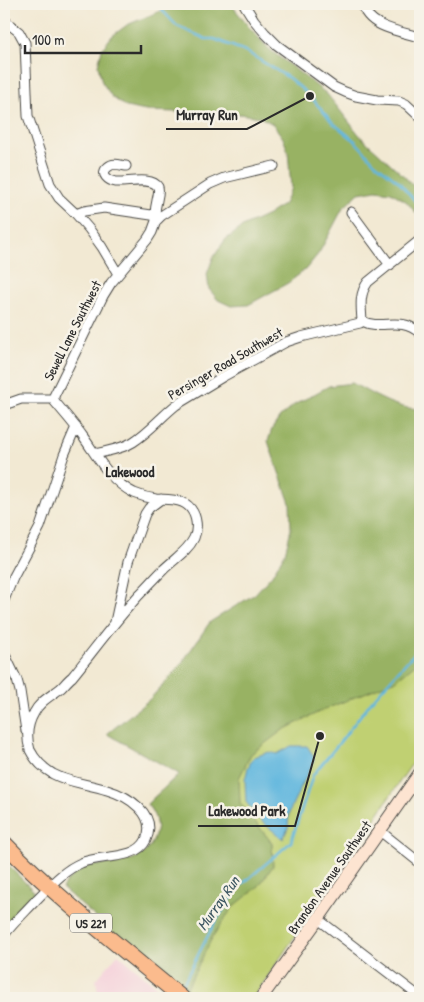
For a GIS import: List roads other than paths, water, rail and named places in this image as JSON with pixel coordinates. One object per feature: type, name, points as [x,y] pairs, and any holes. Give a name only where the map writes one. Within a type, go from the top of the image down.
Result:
[{"type":"main road","name":"Brandon Avenue Southwest","points":[[261,998],[420,773]]},
{"type":"main road","name":"US 221","points":[[4,843],[49,887],[182,998]]},
{"type":"street","points":[[244,4],[254,20],[277,45],[334,87],[356,96],[398,101],[406,104],[420,117]]},
{"type":"street","points":[[363,4],[366,14],[372,20],[420,38]]},
{"type":"street","name":"Sewell Lane Southwest","points":[[4,20],[19,32],[25,43],[28,116],[50,184],[59,198],[89,229],[118,274]]},
{"type":"street","name":"Sewell Lane Southwest","points":[[54,399],[62,378],[102,296],[147,240],[157,217],[155,209],[159,191],[156,184],[147,181],[116,182],[106,178],[105,169],[109,166],[113,164],[126,166]]},
{"type":"street","points":[[76,214],[104,208],[126,210],[157,217],[210,184],[224,178],[274,166]]},
{"type":"street","points":[[351,212],[390,264]]},
{"type":"street","points":[[420,240],[368,282],[364,287],[360,301],[362,321],[374,325],[388,323],[410,326],[420,333]]},
{"type":"street","name":"Persinger Road Southwest","points":[[95,454],[132,442],[176,405],[274,348],[301,337],[358,324],[362,321]]},
{"type":"street","points":[[4,405],[21,399],[54,399],[115,480],[124,487],[146,497],[180,501],[191,508],[196,523],[194,538],[185,551],[140,594],[72,677],[40,704],[34,713],[27,733]]},
{"type":"street","points":[[4,600],[13,578],[40,527],[64,455],[76,427]]},
{"type":"street","points":[[114,625],[128,562],[145,514],[149,508],[161,499]]},
{"type":"street","points":[[4,653],[20,692],[29,746],[37,762],[45,769],[70,781],[108,790],[132,802],[142,810],[148,820],[149,828],[146,840],[137,850],[127,854],[90,860],[71,868],[49,887],[4,935]]},
{"type":"street","points":[[380,831],[420,863]]},
{"type":"street","points":[[318,919],[420,997]]},
{"type":"water","points":[[291,746],[307,746],[313,755],[314,761],[293,803],[289,814],[288,828],[283,839],[260,820],[246,802],[245,780],[248,767],[254,757],[269,752],[277,754]]},
{"type":"waterway","name":"Murray Run","points":[[159,4],[160,8],[177,26],[206,39],[214,39],[245,51],[289,78],[310,96],[332,122],[355,141],[375,163],[398,181],[420,207]]},
{"type":"waterway","name":"Murray Run","points":[[181,988],[215,922],[239,887],[291,842],[313,775],[374,698],[420,647]]},
{"type":"place","name":"Murray Run","points":[[310,96]]},
{"type":"place","name":"Lakewood Park","points":[[320,736]]},
{"type":"district","name":"Lakewood","points":[[130,471]]}]
